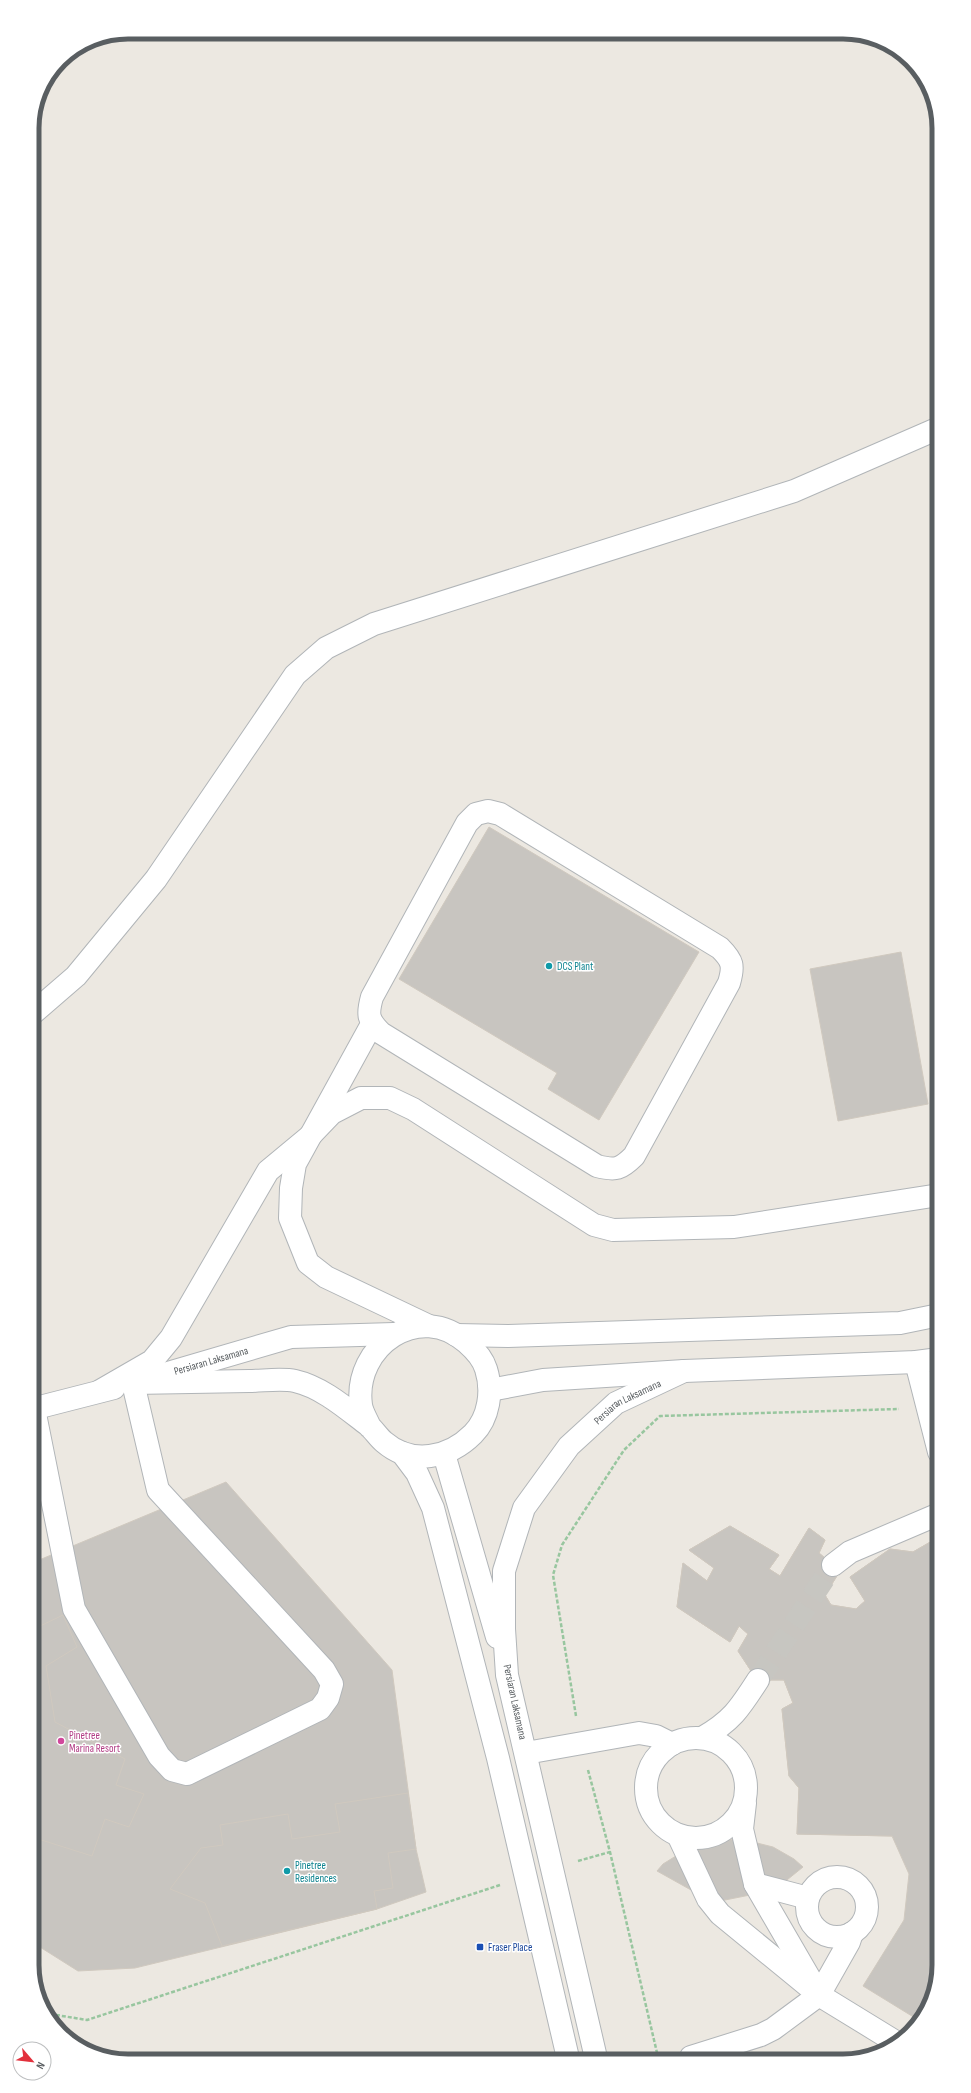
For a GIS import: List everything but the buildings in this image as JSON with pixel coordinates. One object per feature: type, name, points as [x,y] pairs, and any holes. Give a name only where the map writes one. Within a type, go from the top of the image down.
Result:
[{"type":"street","points":[[39,1008],[76,976],[156,879],[295,675],[326,648],[374,624],[794,491],[932,431]]},
{"type":"street","points":[[39,1438],[74,1609],[159,1756],[172,1770],[187,1774],[320,1709],[328,1698],[332,1684],[324,1670],[158,1490],[133,1383],[294,1380],[324,1394],[370,1427],[384,1442],[402,1453],[423,1457],[444,1454],[462,1444],[478,1429],[487,1411],[490,1390],[486,1368],[475,1350],[456,1335],[440,1328],[429,1326],[326,1277],[308,1263],[290,1218],[291,1188],[296,1164],[309,1137],[372,1024],[368,1010],[372,997],[467,823],[476,814],[488,811],[500,814],[720,948],[730,957],[733,970],[729,983],[634,1156],[624,1166],[611,1170],[598,1166],[381,1033],[372,1024]]},
{"type":"street","points":[[100,1391],[152,1361],[171,1338],[268,1171],[309,1137],[332,1113],[361,1098],[390,1098],[413,1110],[594,1225],[613,1230],[734,1227],[932,1196]]},
{"type":"street","points":[[456,1335],[508,1336],[900,1323],[932,1316]]},
{"type":"street","points":[[370,1427],[362,1407],[360,1386],[366,1365],[377,1348],[394,1334],[411,1328],[429,1326]]},
{"type":"street","name":"Persiaran Laksamana","points":[[39,1407],[133,1383],[291,1337],[394,1334]]},
{"type":"street","name":"Persiaran Laksamana","points":[[490,1390],[543,1380],[684,1371],[916,1362],[932,1360]]},
{"type":"street","points":[[916,1362],[932,1424]]},
{"type":"street","name":"Persiaran Laksamana","points":[[595,2054],[507,1675],[504,1629],[504,1571],[524,1508],[569,1446],[616,1403],[684,1371]]},
{"type":"street","points":[[402,1453],[417,1473],[433,1508],[498,1758],[567,2054]]},
{"type":"street","points":[[444,1454],[507,1675]]},
{"type":"street","points":[[833,1565],[850,1552],[932,1517]]},
{"type":"street","points":[[746,1791],[743,1807],[735,1820],[723,1830],[709,1836],[694,1838],[678,1835],[665,1828],[655,1816],[648,1802],[646,1783],[652,1764],[657,1756],[672,1744],[702,1738],[723,1726],[733,1716],[758,1680]]},
{"type":"street","points":[[526,1754],[639,1733],[656,1736],[672,1744]]},
{"type":"street","points":[[702,1738],[717,1742],[730,1750],[739,1762],[745,1776],[746,1791],[742,1829],[755,1884],[820,1995]]},
{"type":"street","points":[[678,1835],[708,1899],[720,1914],[820,1995],[891,2039]]},
{"type":"street","points":[[700,2054],[760,2035],[773,2029],[820,1995],[849,1942],[852,1933],[865,1918],[867,1899],[856,1883],[838,1876],[828,1878],[820,1882],[808,1898],[810,1918],[815,1927],[823,1933],[832,1936],[842,1936],[852,1933]]},
{"type":"street","points":[[755,1884],[808,1898]]},
{"type":"path","points":[[657,2054],[610,1852],[581,1744],[553,1575],[562,1545],[624,1450],[660,1416],[928,1408]]},
{"type":"path","points":[[552,1869],[610,1852]]},
{"type":"path","points":[[54,2015],[87,2020],[526,1876]]},
{"type":"tunnel","points":[[758,1680],[833,1565]]},
{"type":"place","name":"DCS Plant","points":[[549,966]]},
{"type":"place","name":"Pinetree Marina Resort","points":[[61,1741]]},
{"type":"place","name":"Pinetree Residences","points":[[287,1871]]},
{"type":"place","name":"Fraser Place","points":[[480,1947]]}]
